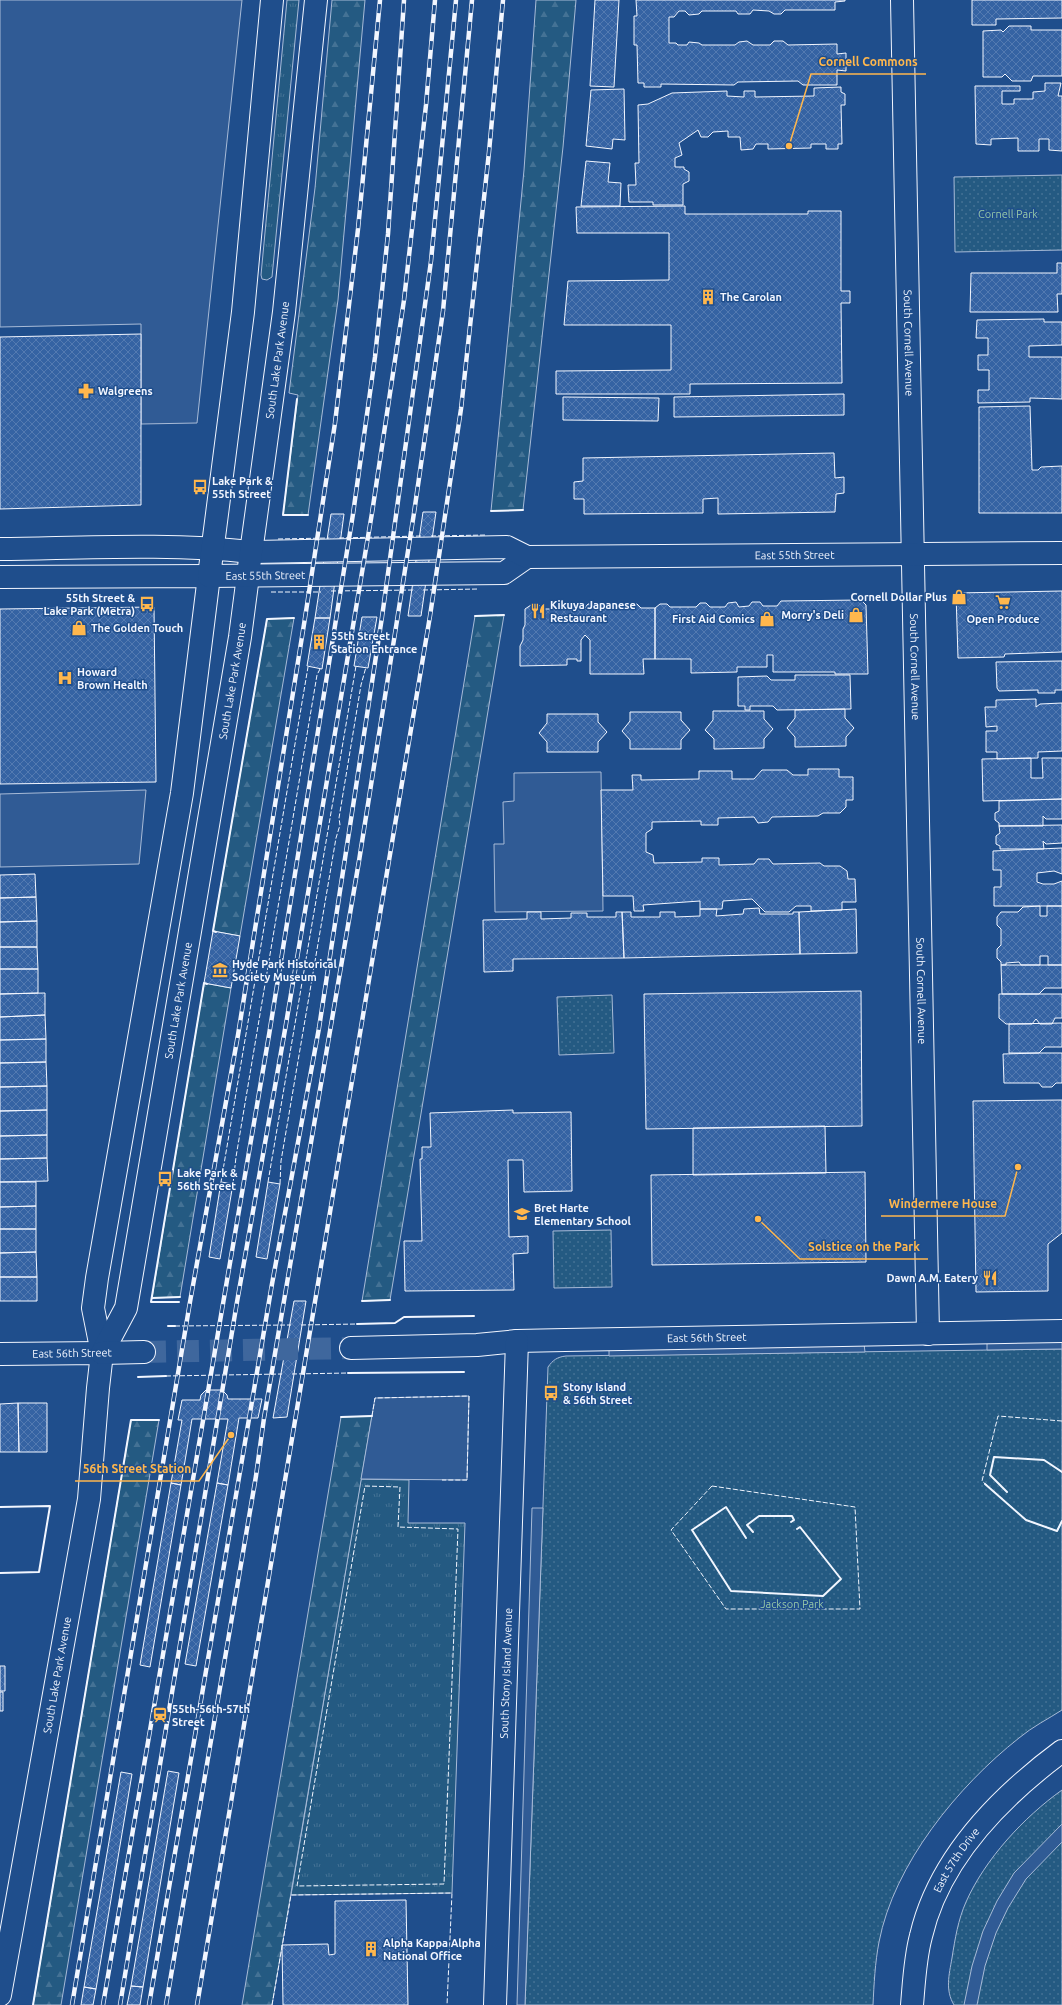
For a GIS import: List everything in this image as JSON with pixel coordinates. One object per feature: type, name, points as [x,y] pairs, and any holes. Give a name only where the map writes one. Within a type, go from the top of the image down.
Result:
[{"type":"street","name":"South Lake Park Avenue","points":[[0,1995],[89,1499],[102,1353],[93,1308],[182,793],[243,312],[272,0]]},
{"type":"street","name":"South Lake Park Avenue","points":[[102,1353],[126,1308],[239,643],[284,312],[316,0]]},
{"type":"street","name":"South Cornell Avenue","points":[[902,0],[928,1334]]},
{"type":"street","name":"East 55th Street","points":[[0,550],[213,548],[251,552],[507,547],[527,557],[1062,553]]},
{"type":"street","name":"East 55th Street","points":[[0,577],[504,573],[527,557]]},
{"type":"street","name":"East 56th Street","points":[[351,1348],[477,1345],[517,1341],[1062,1331]]},
{"type":"street","name":"South Stony Island Avenue","points":[[495,2005],[517,1341]]},
{"type":"street","name":"East 56th Street","points":[[0,1354],[144,1352]]},
{"type":"street","name":"East 57th Drive","points":[[912,2005],[914,1974],[921,1935],[933,1900],[946,1874],[962,1849],[990,1813],[1038,1769],[1062,1751]]},
{"type":"green space","points":[[287,0],[299,0],[272,277],[267,280],[262,279],[261,275]]},
{"type":"green space","points":[[332,0],[365,0],[338,300],[308,515],[283,515],[298,395],[289,393],[315,188]]},
{"type":"green space","points":[[536,0],[576,0],[563,147],[523,510],[491,511],[524,170]]},
{"type":"green space","name":"Cornell Park","points":[[1062,175],[1062,250],[955,252],[954,177]]},
{"type":"green space","points":[[504,615],[390,1300],[362,1301],[475,616]]},
{"type":"green space","points":[[294,618],[240,936],[213,931],[267,619]]},
{"type":"green space","points":[[204,983],[231,988],[180,1297],[152,1298]]},
{"type":"green space","points":[[612,995],[614,1053],[559,1055],[557,997]]},
{"type":"green space","points":[[611,1230],[612,1287],[554,1288],[553,1231]]},
{"type":"green space","name":"Jackson Park","points":[[1062,1349],[1062,1710],[1024,1734],[996,1757],[952,1803],[914,1856],[899,1884],[887,1913],[879,1942],[873,2005],[525,2005],[548,1367],[558,1358],[566,1356]]},
{"type":"green space","points":[[372,1416],[272,2005],[242,2005],[341,1417]]},
{"type":"green space","points":[[131,1420],[159,1420],[61,2005],[33,2005]]},
{"type":"green space","points":[[361,1479],[409,1480],[408,1523],[465,1523],[452,1893],[291,1895]]},
{"type":"green space","points":[[1062,1790],[1062,2005],[954,2005],[949,1994],[948,1982],[950,1970],[963,1909],[974,1886],[984,1870],[1007,1840],[1034,1813]]},
{"type":"shaded area","points":[[0,0],[242,0],[197,423],[141,424],[141,324],[0,327]]},
{"type":"shaded area","points":[[601,772],[603,911],[495,912],[494,844],[504,844],[503,802],[514,801],[514,773]]},
{"type":"shaded area","points":[[146,790],[139,864],[0,867],[0,794]]},
{"type":"shaded area","points":[[1062,1341],[1062,1349],[987,1350],[987,1342]]},
{"type":"shaded area","points":[[864,1344],[865,1352],[609,1356],[609,1347]]},
{"type":"shaded area","points":[[469,1396],[467,1480],[361,1479],[375,1398]]},
{"type":"shaded area","points":[[532,1508],[543,1508],[525,2005],[517,2005]]},
{"type":"shaded area","points":[[1062,1824],[1062,1842],[1026,1879],[1008,1908],[996,1933],[985,1966],[977,2005],[964,2005],[972,1966],[983,1931],[997,1901],[1014,1873]]},
{"type":"building","points":[[595,0],[619,0],[614,87],[590,86]]},
{"type":"building","points":[[636,0],[845,0],[835,2],[835,10],[785,10],[781,14],[774,14],[769,11],[753,10],[750,14],[738,14],[736,11],[702,11],[699,14],[689,15],[685,11],[679,11],[674,17],[669,17],[669,43],[676,43],[678,45],[687,45],[689,42],[699,43],[702,45],[735,45],[739,42],[747,41],[753,45],[770,45],[774,41],[783,41],[788,45],[837,44],[837,54],[846,53],[846,71],[837,70],[837,85],[803,85],[798,81],[738,82],[734,85],[661,84],[661,87],[644,87],[644,83],[638,83],[637,45],[634,45],[634,16],[637,16]]},
{"type":"building","points":[[972,0],[1062,0],[1062,18],[996,19],[996,25],[972,25]]},
{"type":"building","points":[[1009,26],[1031,26],[1031,30],[1062,30],[1062,76],[1033,76],[1031,81],[1012,81],[1005,74],[1002,77],[983,77],[983,31],[1001,30],[1003,32]]},
{"type":"building","points":[[1045,83],[1061,83],[1058,96],[1062,96],[1062,151],[1049,150],[1049,139],[1039,139],[1039,151],[1018,151],[1018,138],[991,139],[991,145],[976,144],[975,86],[1020,86],[1020,91],[1002,91],[1002,104],[1014,104],[1014,99],[1033,99],[1033,92],[1045,91]]},
{"type":"building","points":[[841,87],[841,92],[845,94],[845,105],[841,105],[842,144],[838,144],[838,149],[826,149],[826,144],[811,144],[811,148],[768,149],[768,144],[756,144],[753,149],[741,150],[740,137],[728,137],[728,131],[713,132],[708,137],[701,137],[698,130],[679,143],[682,155],[675,158],[675,167],[684,167],[684,169],[689,172],[689,181],[683,184],[683,205],[653,205],[653,202],[629,202],[628,185],[636,185],[635,163],[639,163],[638,105],[648,104],[672,93],[727,91],[727,96],[744,97],[744,91],[755,91],[755,97],[814,96],[814,88]]},
{"type":"building","points":[[624,89],[625,140],[613,139],[612,149],[586,146],[591,90]]},
{"type":"building","points":[[586,161],[610,163],[608,182],[621,183],[620,206],[581,206]]},
{"type":"building","name":"The Carolan","points":[[685,206],[685,214],[808,214],[808,211],[841,211],[841,291],[850,291],[850,303],[841,303],[842,383],[690,384],[690,394],[556,394],[556,371],[671,370],[671,325],[564,325],[568,281],[669,280],[669,233],[577,233],[576,207]]},
{"type":"building","points":[[1057,263],[1062,263],[1062,294],[1057,294],[1058,312],[970,312],[971,273],[1057,273]]},
{"type":"building","points":[[1044,319],[1044,322],[1062,322],[1062,345],[1029,346],[1029,357],[1062,357],[1062,399],[1030,398],[1030,402],[978,403],[978,390],[989,390],[989,370],[978,370],[978,355],[988,355],[988,338],[976,338],[977,320]]},
{"type":"building","points":[[141,334],[141,505],[0,509],[0,337]]},
{"type":"building","points":[[844,394],[844,415],[674,417],[674,397]]},
{"type":"building","points":[[563,397],[659,398],[658,421],[563,420]]},
{"type":"building","points":[[1030,406],[1032,470],[1038,470],[1041,467],[1062,466],[1062,513],[979,513],[979,407]]},
{"type":"building","points":[[834,453],[835,478],[844,477],[844,493],[836,494],[835,512],[718,514],[718,498],[703,499],[703,513],[584,514],[584,499],[574,499],[574,482],[583,481],[583,458]]},
{"type":"building","points":[[423,512],[436,512],[421,616],[408,616]]},
{"type":"building","points":[[331,514],[344,514],[330,618],[315,618]]},
{"type":"building","points":[[1062,591],[1062,652],[1005,654],[1004,657],[958,658],[956,593]]},
{"type":"building","points":[[861,600],[866,605],[868,674],[835,674],[835,672],[773,672],[773,655],[767,655],[767,667],[737,667],[737,672],[691,673],[691,659],[655,659],[655,608],[660,604],[667,604],[670,607],[696,607],[700,603],[706,603],[710,607],[725,607],[728,603],[736,602],[739,607],[749,606],[752,602],[760,602],[763,606],[777,606],[781,601]]},
{"type":"building","points":[[573,604],[580,604],[584,609],[588,604],[596,604],[600,609],[627,608],[630,604],[637,604],[641,608],[655,608],[655,659],[643,659],[644,674],[590,674],[590,640],[585,635],[581,640],[581,661],[577,661],[577,659],[567,659],[567,665],[520,666],[520,646],[523,640],[525,609],[531,605],[539,605],[541,609],[569,609]]},
{"type":"building","points":[[154,607],[156,782],[0,784],[0,609]]},
{"type":"building","name":"55th Street Station Entrance","points":[[362,617],[377,617],[368,668],[354,666]]},
{"type":"building","name":"55th Street Station Entrance","points":[[315,618],[330,618],[322,669],[307,666]]},
{"type":"building","points":[[1062,661],[1062,690],[1055,690],[1055,693],[1038,693],[1038,690],[999,691],[997,688],[996,662]]},
{"type":"building","points":[[795,675],[850,675],[851,709],[777,710],[773,706],[750,706],[750,710],[745,710],[745,706],[738,706],[738,677],[767,676],[771,680],[795,680]]},
{"type":"building","points":[[1036,699],[1036,707],[1040,704],[1062,703],[1062,751],[1038,752],[1038,758],[997,759],[997,752],[986,752],[986,731],[997,731],[997,726],[986,727],[985,707],[996,707],[996,700]]},
{"type":"building","points":[[845,709],[845,718],[854,728],[846,737],[846,746],[795,747],[795,737],[787,728],[795,718],[795,710]]},
{"type":"building","points":[[713,711],[764,711],[764,719],[773,729],[764,739],[764,748],[714,749],[714,739],[705,730],[713,720]]},
{"type":"building","points":[[630,712],[681,712],[681,720],[690,730],[681,740],[681,749],[630,749],[630,740],[622,731],[630,721]]},
{"type":"building","points":[[547,714],[598,714],[598,722],[607,732],[598,742],[598,752],[547,752],[547,742],[539,733],[547,723]]},
{"type":"building","points":[[1031,758],[1031,778],[1043,778],[1042,758],[1062,758],[1062,799],[983,801],[982,759]]},
{"type":"building","points":[[808,769],[839,769],[839,777],[853,777],[853,800],[846,800],[846,807],[840,813],[823,813],[818,816],[772,817],[768,822],[758,823],[754,817],[718,818],[718,825],[701,825],[701,821],[652,822],[652,829],[646,833],[646,852],[653,855],[654,863],[702,862],[702,858],[719,858],[719,865],[754,864],[758,859],[769,859],[773,864],[820,863],[824,866],[840,866],[847,871],[848,879],[855,879],[856,902],[842,902],[842,910],[811,911],[811,906],[796,906],[789,912],[765,912],[752,899],[723,901],[722,909],[700,909],[700,901],[643,905],[644,911],[634,911],[633,896],[603,896],[601,790],[633,790],[632,775],[641,775],[641,780],[699,779],[699,771],[732,771],[732,779],[754,779],[762,770],[787,770],[793,775],[808,775]]},
{"type":"building","points":[[1062,799],[1062,819],[1046,819],[1043,816],[1043,826],[999,826],[999,823],[995,820],[995,813],[999,811],[999,801]]},
{"type":"building","points":[[1062,825],[1062,843],[1046,844],[1043,841],[1044,849],[1000,849],[1000,846],[996,844],[996,836],[1000,833],[999,826]]},
{"type":"building","points":[[1062,848],[1062,874],[1054,871],[1037,873],[1037,882],[1043,884],[1054,884],[1062,881],[1062,906],[994,906],[994,887],[1001,887],[1001,870],[993,870],[993,851]]},
{"type":"building","points":[[35,874],[36,897],[0,898],[0,875]]},
{"type":"building","points":[[36,897],[37,921],[0,922],[0,898]]},
{"type":"building","points":[[1040,906],[1040,916],[1047,916],[1047,906],[1062,906],[1062,965],[1048,965],[1048,956],[1040,956],[1040,965],[1021,965],[1019,962],[1001,965],[1001,962],[997,958],[997,949],[1001,945],[1001,929],[997,925],[997,917],[1001,912],[1018,912],[1023,907]]},
{"type":"building","points":[[759,908],[760,914],[793,914],[793,912],[799,912],[800,954],[624,958],[622,912],[631,912],[631,917],[660,917],[660,912],[675,912],[675,917],[700,916],[700,909],[717,909],[716,916],[743,914],[744,909]]},
{"type":"building","points":[[856,909],[857,953],[800,954],[799,912]]},
{"type":"building","points":[[527,912],[541,912],[541,919],[571,918],[571,913],[587,913],[587,917],[616,917],[616,912],[622,912],[624,958],[513,959],[513,971],[484,972],[483,920],[527,919]]},
{"type":"building","points":[[37,921],[37,947],[0,947],[0,922]]},
{"type":"building","name":"Hyde Park Historical Society Museum","points":[[213,931],[240,936],[231,988],[204,983]]},
{"type":"building","points":[[0,947],[37,947],[38,969],[0,969]]},
{"type":"building","points":[[1001,965],[1062,965],[1062,988],[1045,988],[1039,994],[1002,994]]},
{"type":"building","points":[[0,969],[38,969],[38,993],[0,994]]},
{"type":"building","points":[[861,991],[862,1126],[646,1129],[644,994]]},
{"type":"building","points":[[45,993],[45,1015],[0,1017],[0,994]]},
{"type":"building","points":[[999,994],[1062,994],[1062,1018],[1055,1018],[1052,1024],[1040,1024],[1036,1019],[1032,1024],[1006,1024],[999,1018]]},
{"type":"building","points":[[45,1015],[46,1039],[0,1040],[0,1017]]},
{"type":"building","points":[[1062,1023],[1062,1047],[1045,1047],[1039,1053],[1009,1053],[1009,1024]]},
{"type":"building","points":[[46,1039],[46,1062],[0,1063],[0,1040]]},
{"type":"building","points":[[1062,1053],[1062,1083],[1056,1083],[1052,1087],[1042,1087],[1039,1083],[1004,1083],[1003,1054]]},
{"type":"building","points":[[46,1062],[47,1086],[0,1087],[0,1063]]},
{"type":"building","points":[[47,1086],[47,1110],[0,1111],[0,1087]]},
{"type":"building","points":[[1062,1100],[1062,1233],[1048,1244],[1048,1291],[976,1292],[973,1101]]},
{"type":"building","points":[[47,1110],[47,1135],[0,1136],[0,1111]]},
{"type":"building","points":[[513,1110],[513,1113],[571,1112],[572,1191],[524,1192],[523,1160],[508,1160],[509,1237],[528,1236],[528,1253],[513,1254],[514,1290],[405,1291],[404,1241],[422,1241],[420,1159],[422,1159],[422,1147],[431,1147],[430,1113]]},
{"type":"building","points":[[825,1126],[826,1173],[693,1175],[693,1128]]},
{"type":"building","points":[[47,1135],[47,1158],[0,1159],[0,1136]]},
{"type":"building","points":[[47,1158],[48,1181],[0,1182],[0,1159]]},
{"type":"building","points":[[865,1172],[866,1262],[652,1265],[651,1175]]},
{"type":"building","points":[[0,1182],[36,1182],[36,1206],[0,1207]]},
{"type":"building","points":[[221,1182],[233,1184],[220,1259],[209,1257]]},
{"type":"building","points":[[268,1182],[280,1184],[267,1259],[256,1257]]},
{"type":"building","points":[[36,1206],[36,1229],[0,1229],[0,1207]]},
{"type":"building","points":[[0,1229],[36,1229],[36,1252],[0,1253]]},
{"type":"building","points":[[36,1252],[37,1277],[0,1277],[0,1253]]},
{"type":"building","points":[[0,1277],[37,1277],[37,1301],[0,1301]]},
{"type":"building","points":[[294,1301],[306,1301],[287,1417],[273,1418]]},
{"type":"building","points":[[206,1390],[222,1390],[227,1395],[228,1399],[262,1399],[258,1418],[239,1418],[228,1485],[217,1483],[228,1419],[192,1419],[181,1485],[171,1483],[182,1420],[178,1420],[182,1400],[200,1400],[201,1395]]},
{"type":"building","points":[[18,1403],[19,1452],[0,1452],[0,1404]]},
{"type":"building","points":[[18,1403],[47,1403],[47,1452],[19,1452]]},
{"type":"building","points":[[171,1483],[181,1485],[150,1667],[140,1665]]},
{"type":"building","points":[[217,1483],[228,1485],[196,1666],[185,1664]]},
{"type":"building","points":[[0,1666],[5,1666],[5,1691],[0,1691]]},
{"type":"building","points":[[0,1692],[3,1692],[3,1711],[0,1711]]},
{"type":"building","points":[[168,1771],[179,1773],[143,1987],[131,1986]]},
{"type":"building","points":[[121,1772],[132,1774],[96,1989],[84,1987]]},
{"type":"building","name":"Alpha Kappa Alpha National Office","points":[[406,1900],[408,2005],[283,2005],[282,1945],[328,1944],[329,1955],[335,1954],[335,1901]]},
{"type":"building","points":[[131,1986],[143,1987],[140,2005],[127,2005]]},
{"type":"building","points":[[84,1987],[96,1989],[93,2005],[81,2005]]},
{"type":"tunnel","points":[[144,1352],[351,1348]]},
{"type":"railway","points":[[72,2005],[190,1302],[238,1035],[335,423],[358,229],[380,0]]},
{"type":"railway","points":[[103,2005],[269,1035],[353,514],[375,357],[388,234],[404,0]]},
{"type":"railway","points":[[120,2005],[237,1302],[286,1024],[372,513],[404,300],[426,105],[435,0]]},
{"type":"railway","points":[[149,2005],[272,1284],[319,1028],[382,617],[431,261],[456,0]]},
{"type":"railway","points":[[166,2005],[359,861],[414,513],[443,311],[472,0]]},
{"type":"railway","points":[[197,2005],[430,616],[461,409],[489,152],[503,0]]},
{"type":"fence","points":[[431,536],[487,535]]},
{"type":"fence","points":[[339,538],[421,536]]},
{"type":"fence","points":[[278,539],[329,538]]},
{"type":"fence","points":[[423,590],[479,589]]},
{"type":"fence","points":[[331,591],[415,590]]},
{"type":"fence","points":[[271,592],[321,592]]},
{"type":"fence","points":[[268,1182],[356,666]]},
{"type":"fence","points":[[221,1182],[308,667]]},
{"type":"fence","points":[[280,1184],[281,1161],[336,838],[340,825],[339,818],[361,685],[366,667]]},
{"type":"fence","points":[[233,1184],[236,1157],[317,675],[320,669]]},
{"type":"fence","points":[[301,1325],[357,1324]]},
{"type":"fence","points":[[175,1326],[291,1325]]},
{"type":"fence","points":[[292,1374],[348,1373]]},
{"type":"fence","points":[[166,1376],[282,1374]]},
{"type":"fence","points":[[372,1416],[375,1398],[469,1396],[467,1480],[442,1480]]},
{"type":"fence","points":[[1062,1421],[998,1416],[982,1481],[1026,1520],[1057,1531],[1062,1521]]},
{"type":"fence","points":[[365,1486],[400,1487],[398,1527],[458,1529],[444,1884],[297,1886],[365,1486]]},
{"type":"fence","points":[[712,1486],[855,1507],[860,1609],[726,1609],[671,1530],[712,1486]]},
{"type":"fence","points":[[272,2005],[291,1895],[452,1893],[447,2005]]},
{"type":"wall","points":[[297,399],[283,515],[308,515]]},
{"type":"wall","points":[[491,511],[523,510]]},
{"type":"wall","points":[[475,616],[504,615]]},
{"type":"wall","points":[[216,932],[213,931],[267,619],[294,618]]},
{"type":"wall","points":[[179,1302],[151,1302],[204,983],[207,984]]},
{"type":"wall","points":[[152,1298],[180,1297]]},
{"type":"wall","points":[[362,1301],[390,1300]]},
{"type":"wall","points":[[357,1324],[395,1323],[404,1317],[474,1316]]},
{"type":"wall","points":[[168,1326],[175,1326]]},
{"type":"wall","points":[[348,1373],[464,1372]]},
{"type":"wall","points":[[138,1377],[166,1376]]},
{"type":"wall","points":[[341,1417],[372,1416]]},
{"type":"wall","points":[[33,2005],[131,1420],[159,1420]]},
{"type":"wall","points":[[1007,1492],[990,1475],[994,1457],[1044,1460],[1062,1472]]},
{"type":"wall","points":[[985,1484],[1026,1520],[1057,1531],[1062,1521]]},
{"type":"wall","points":[[0,1507],[50,1506],[39,1572],[0,1573]]},
{"type":"wall","points":[[746,1538],[726,1507],[692,1530],[731,1591],[823,1596],[841,1579],[800,1527],[797,1529]]},
{"type":"wall","points":[[753,1532],[747,1525],[759,1516],[792,1516],[794,1520],[791,1522]]},
{"type":"place","name":"Cornell Commons","points":[[789,146]]},
{"type":"place","name":"The Carolan","points":[[708,297]]},
{"type":"place","name":"Walgreens","points":[[86,391]]},
{"type":"place","name":"Lake Park & 55th Street","points":[[200,487]]},
{"type":"place","name":"Cornell Dollar Plus","points":[[959,597]]},
{"type":"place","name":"Open Produce","points":[[1003,602]]},
{"type":"place","name":"55th Street & Lake Park (Metra)","points":[[147,604]]},
{"type":"place","name":"Kikuya Japanese Restaurant","points":[[538,611]]},
{"type":"place","name":"Morry's Deli","points":[[856,615]]},
{"type":"place","name":"First Aid Comics","points":[[767,619]]},
{"type":"place","name":"The Golden Touch","points":[[79,628]]},
{"type":"place","name":"55th Street Station Entrance","points":[[319,642]]},
{"type":"place","name":"Howard Brown Health","points":[[65,678]]},
{"type":"place","name":"Hyde Park Historical Society Museum","points":[[220,970]]},
{"type":"place","name":"Windermere House","points":[[1018,1167]]},
{"type":"place","name":"Lake Park & 56th Street","points":[[165,1179]]},
{"type":"place","name":"Bret Harte Elementary School","points":[[522,1214]]},
{"type":"place","name":"Solstice on the Park","points":[[758,1219]]},
{"type":"place","name":"Dawn A.M. Eatery","points":[[990,1278]]},
{"type":"place","name":"Stony Island & 56th Street","points":[[551,1393]]},
{"type":"place","name":"56th Street Station","points":[[231,1435]]},
{"type":"place","name":"55th-56th-57th Street","points":[[160,1715]]},
{"type":"place","name":"Alpha Kappa Alpha National Office","points":[[371,1949]]}]
